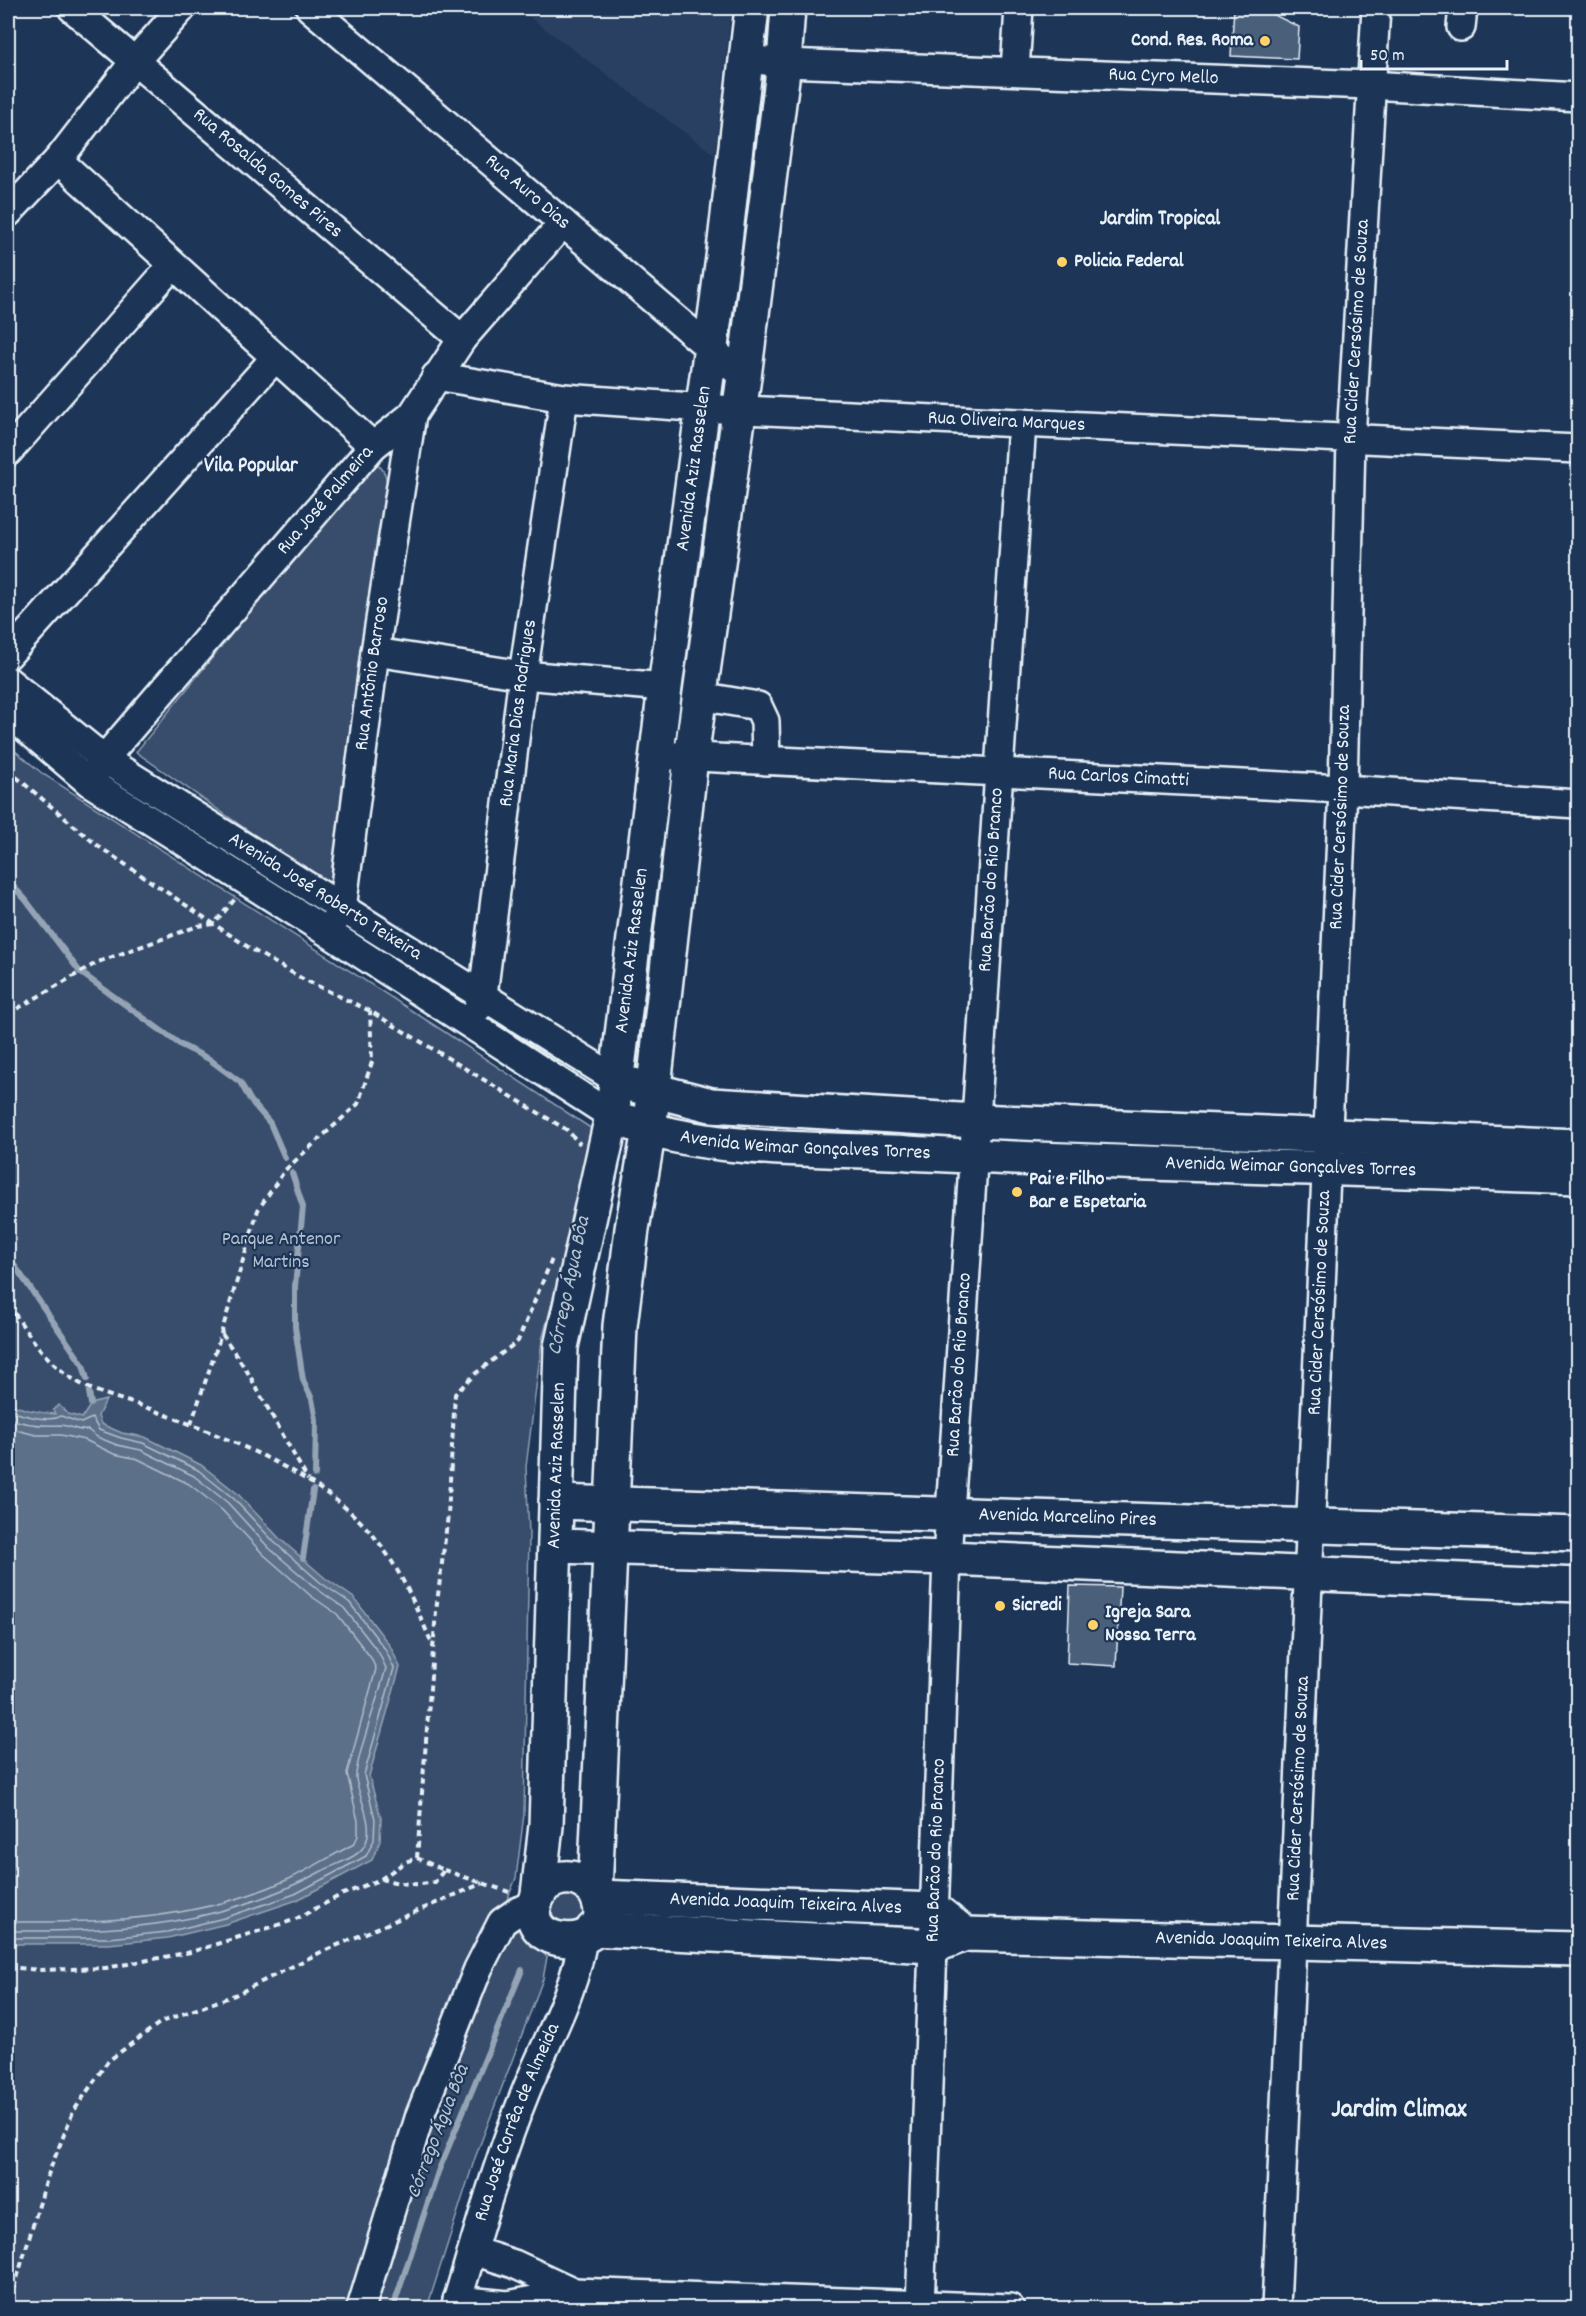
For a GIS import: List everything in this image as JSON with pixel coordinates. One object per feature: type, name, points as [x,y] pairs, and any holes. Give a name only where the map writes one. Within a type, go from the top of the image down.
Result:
[{"type":"main road","name":"Avenida Aziz Rasselen","points":[[752,8],[710,350],[721,409],[700,696],[654,1092],[632,1229],[620,1326],[596,1894],[600,1914],[588,1934],[572,1942],[549,1936],[540,1928],[535,1917],[546,1826],[561,1347],[612,1116],[665,687],[721,409],[744,377],[784,63],[788,8]]},
{"type":"main road","name":"Avenida José Roberto Teixeira","points":[[617,1080],[654,1092]]},
{"type":"main road","name":"Avenida Weimar Gonçalves Torres","points":[[654,1092],[711,1105],[976,1121],[1327,1151],[1578,1177]]},
{"type":"main road","name":"Avenida Weimar Gonçalves Torres","points":[[612,1116],[649,1130],[711,1142],[974,1156],[1578,1146]]},
{"type":"main road","name":"Avenida Marcelino Pires","points":[[556,1502],[1578,1534]]},
{"type":"main road","points":[[556,1546],[947,1558],[1578,1584]]},
{"type":"main road","points":[[537,1899],[545,1885],[566,1877],[587,1884],[596,1894]]},
{"type":"main road","name":"Avenida Joaquim Teixeira Alves","points":[[596,1894],[935,1910]]},
{"type":"main road","points":[[896,1909],[896,1944]]},
{"type":"main road","points":[[935,1910],[965,1934]]},
{"type":"main road","points":[[588,1934],[934,1946]]},
{"type":"main road","name":"Avenida Joaquim Teixeira Alves","points":[[934,1946],[965,1934],[1578,1949]]},
{"type":"street","name":"Rua Rosalda Gomes Pires","points":[[72,8],[462,339]]},
{"type":"street","points":[[8,213],[58,160],[134,62],[182,8]]},
{"type":"street","name":"Rua Auro Dias","points":[[310,8],[744,377]]},
{"type":"street","points":[[1015,70],[1019,8]]},
{"type":"street","name":"Rua Cider Cersósimo de Souza","points":[[1276,2308],[1343,789],[1351,439],[1376,8]]},
{"type":"street","name":"Rua Cyro Mello","points":[[747,59],[784,63],[1370,85],[1578,97]]},
{"type":"street","points":[[58,160],[172,266],[373,446]]},
{"type":"street","name":"Rua José Palmeira","points":[[89,782],[105,759],[373,446],[412,415],[462,339],[563,223]]},
{"type":"street","points":[[8,452],[172,266]]},
{"type":"street","points":[[8,655],[275,358]]},
{"type":"street","name":"Rua Oliveira Marques","points":[[436,376],[564,398],[721,409],[1578,449]]},
{"type":"street","name":"Rua Maria Dias Rodrigues","points":[[472,1026],[483,995],[523,675],[564,398]]},
{"type":"street","name":"Rua Antônio Barroso","points":[[327,932],[342,909],[375,652],[412,415]]},
{"type":"street","name":"Rua Barão do Rio Branco","points":[[921,2306],[947,1558],[1023,423]]},
{"type":"street","points":[[375,652],[523,675],[665,687]]},
{"type":"street","name":"Avenida José Roberto Teixeira","points":[[8,681],[105,759],[617,1080]]},
{"type":"street","points":[[700,696],[758,706],[765,721],[766,761]]},
{"type":"street","name":"Avenida José Roberto Teixeira","points":[[8,713],[89,782],[612,1116]]},
{"type":"street","name":"Rua Carlos Cimatti","points":[[657,755],[1343,789],[1578,804]]},
{"type":"street","points":[[361,2308],[420,2115],[478,1969],[502,1922],[537,1899]]},
{"type":"street","name":"Rua José Corrêa de Almeida","points":[[456,2304],[525,2093],[573,1980],[588,1934]]},
{"type":"street","points":[[472,2251],[514,2264],[574,2292]]},
{"type":"street","points":[[508,2305],[514,2264]]},
{"type":"street","points":[[456,2304],[508,2305],[574,2292],[1010,2308]]},
{"type":"path","points":[[8,770],[98,846],[214,924],[280,967],[370,1011],[567,1130],[582,1149]]},
{"type":"path","points":[[8,1014],[93,965],[149,942],[198,926],[214,924],[248,882]]},
{"type":"path","points":[[191,1424],[222,1333],[258,1210],[285,1170],[358,1104],[372,1062],[370,1011]]},
{"type":"path","points":[[417,1858],[434,1646],[448,1515],[455,1394],[476,1373],[499,1358],[518,1341],[553,1257]]},
{"type":"path","points":[[8,1304],[40,1353],[78,1382],[191,1424],[281,1464],[330,1496],[372,1534],[406,1584],[434,1646]]},
{"type":"path","points":[[222,1333],[253,1381],[309,1483]]},
{"type":"path","points":[[8,1967],[39,1970],[106,1968],[191,1952],[294,1920],[340,1895],[381,1879],[405,1862],[417,1858],[444,1870],[537,1899]]},
{"type":"path","points":[[381,1879],[400,1884],[421,1885],[435,1882],[444,1870]]},
{"type":"path","points":[[8,2308],[49,2172],[73,2112],[108,2061],[162,2022],[235,1995],[319,1953],[483,1883]]},
{"type":"shaded area","points":[[517,8],[731,8],[715,155]]},
{"type":"green space","points":[[375,463],[385,473],[387,496],[334,891],[136,752],[356,480]]},
{"type":"green space","name":"Parque Antenor Martins","points":[[8,745],[43,774],[592,1129],[588,1169],[542,1340],[526,1467],[529,1533],[524,1814],[516,1878],[499,1919],[502,1931],[513,1931],[521,1921],[534,1944],[547,1957],[543,1979],[475,2158],[427,2308],[8,2308]]},
{"type":"green space","points":[[567,1889],[588,1907],[581,1923],[563,1926],[556,1920],[551,1904],[552,1899]]},
{"type":"water","points":[[106,1400],[98,1416],[101,1424],[122,1433],[145,1437],[201,1465],[237,1493],[279,1538],[325,1578],[354,1598],[390,1646],[400,1667],[369,1776],[381,1818],[380,1841],[372,1860],[297,1900],[226,1924],[168,1938],[109,1944],[8,1944],[8,1403],[55,1414],[53,1410],[59,1405],[68,1414],[82,1418],[91,1404]]},
{"type":"building","name":"Cond. Res. Roma","points":[[1234,8],[1260,8],[1299,27],[1297,59],[1231,56]]},
{"type":"building","name":"Igreja Sara Nossa Terra","points":[[1070,1586],[1120,1587],[1116,1666],[1067,1663]]},
{"type":"waterway","points":[[8,881],[25,899],[80,972],[181,1045],[209,1059],[240,1082],[251,1101],[270,1123],[285,1158]]},
{"type":"waterway","points":[[292,1173],[303,1207],[295,1286],[295,1327],[303,1380],[312,1399],[316,1421],[315,1475]]},
{"type":"waterway","points":[[8,1256],[83,1365],[87,1379]]},
{"type":"waterway","points":[[89,1392],[91,1404]]},
{"type":"waterway","points":[[303,1558],[313,1490]]},
{"type":"waterway","name":"Córrego Água Bôa","points":[[393,2308],[438,2172],[522,1970]]},
{"type":"place","name":"Cond. Res. Roma","points":[[1265,41]]},
{"type":"place","name":"Policia Federal","points":[[1062,262]]},
{"type":"place","name":"Pai e Filho Bar e Espetaria","points":[[1017,1192]]},
{"type":"place","name":"Sicredi","points":[[1000,1606]]},
{"type":"place","name":"Igreja Sara Nossa Terra","points":[[1093,1625]]},
{"type":"district","name":"Jardim Tropical","points":[[1160,220]]},
{"type":"district","name":"Vila Popular","points":[[251,467]]},
{"type":"district","name":"Jardim Climax","points":[[1399,2110]]}]
